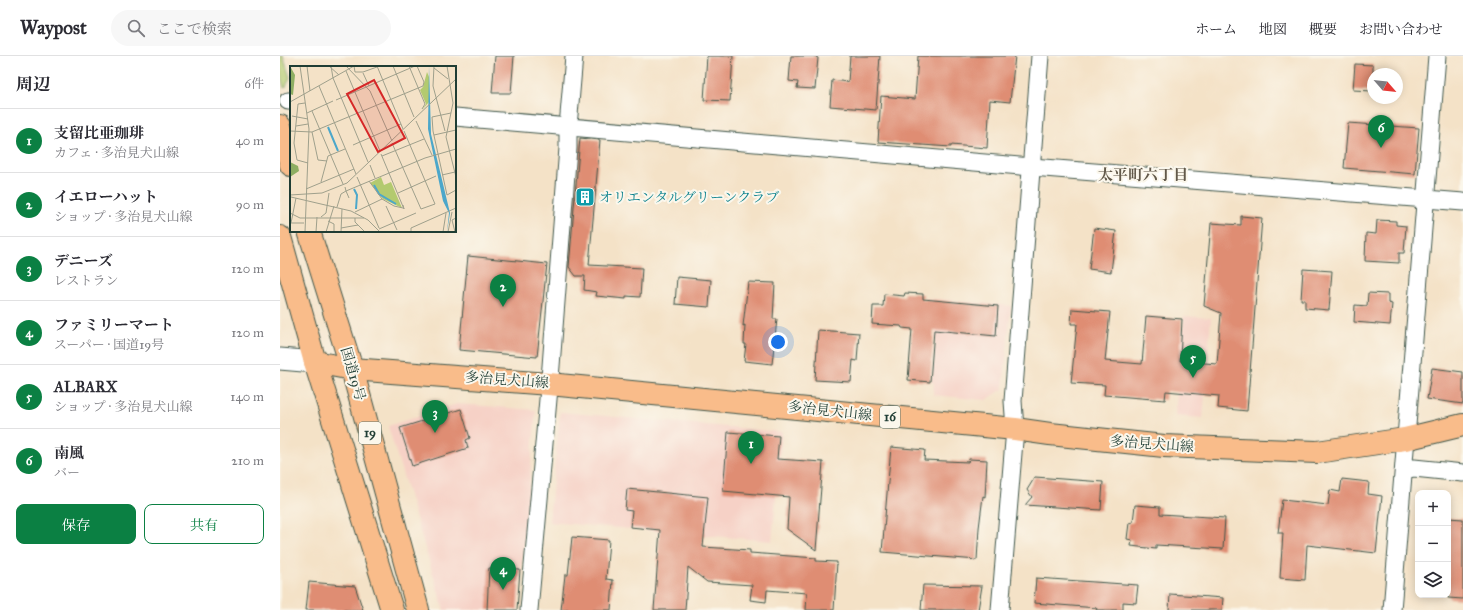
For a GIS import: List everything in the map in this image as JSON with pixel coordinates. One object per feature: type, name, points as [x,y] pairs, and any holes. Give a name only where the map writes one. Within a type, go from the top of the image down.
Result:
[{"type":"main road","points":[[280,126],[290,161]]},
{"type":"main road","name":"国道19号","points":[[309,232],[352,369],[418,610]]},
{"type":"main road","name":"19","points":[[280,237],[315,362],[392,610]]},
{"type":"main road","name":"多治見犬山線","points":[[315,362],[352,369],[549,384],[1015,429],[1164,446],[1317,452],[1405,439],[1463,425]]},
{"type":"street","points":[[529,610],[549,384],[574,56]]},
{"type":"street","points":[[1000,610],[1015,429],[1013,401],[1040,56]]},
{"type":"street","points":[[1392,610],[1437,56]]},
{"type":"street","points":[[456,117],[1032,167],[1463,202]]},
{"type":"street","points":[[280,359],[315,362]]},
{"type":"street","points":[[1404,470],[1414,468],[1463,473]]},
{"type":"shaded area","points":[[925,298],[1011,306],[1003,389],[986,400],[933,395],[934,383],[931,382],[936,328],[923,326]]},
{"type":"shaded area","points":[[1184,316],[1211,318],[1203,418],[1175,416]]},
{"type":"shaded area","points":[[457,404],[536,410],[518,610],[444,610],[388,426]]},
{"type":"shaded area","points":[[560,412],[782,432],[772,541],[549,522]]},
{"type":"green space","points":[[280,56],[283,56],[290,77],[286,87],[284,88],[280,73]]},
{"type":"building","points":[[495,56],[514,56],[511,93],[492,93]]},
{"type":"building","points":[[707,56],[733,56],[730,101],[704,100]]},
{"type":"building","points":[[791,56],[816,56],[818,58],[815,89],[797,88],[798,82],[789,81]]},
{"type":"building","points":[[850,56],[880,56],[876,110],[830,106],[832,80],[848,82]]},
{"type":"building","points":[[918,56],[1015,56],[1010,102],[990,100],[987,148],[878,142],[881,96],[915,99]]},
{"type":"building","points":[[1355,64],[1373,65],[1373,68],[1367,68],[1367,91],[1353,90]]},
{"type":"building","points":[[1348,123],[1419,128],[1415,174],[1344,168]]},
{"type":"building","name":"オリエンタルグリーンクラブ","points":[[580,138],[600,140],[589,265],[642,268],[640,297],[626,296],[626,299],[596,296],[597,292],[584,290],[585,276],[576,276],[569,267]]},
{"type":"building","points":[[1241,216],[1262,218],[1247,411],[1218,408],[1219,396],[1166,391],[1165,400],[1104,395],[1105,385],[1071,383],[1077,324],[1071,324],[1072,309],[1110,312],[1105,361],[1142,364],[1146,316],[1182,319],[1180,361],[1217,364],[1221,313],[1204,306],[1211,223],[1241,225]]},
{"type":"building","points":[[1377,220],[1396,221],[1396,225],[1406,226],[1404,253],[1399,253],[1399,263],[1365,261],[1366,233],[1376,234]]},
{"type":"building","points":[[1094,228],[1116,231],[1111,272],[1089,269]]},
{"type":"building","points":[[468,256],[547,264],[537,357],[459,350]]},
{"type":"building","points":[[1303,269],[1332,271],[1329,310],[1305,308],[1305,300],[1301,300]]},
{"type":"building","points":[[677,277],[711,280],[709,307],[675,304]]},
{"type":"building","points":[[748,282],[775,283],[773,319],[777,319],[772,364],[744,361],[746,344],[744,344],[745,325],[743,326]]},
{"type":"building","points":[[905,293],[923,294],[923,299],[998,306],[996,336],[934,330],[930,382],[908,380],[912,329],[902,328],[901,326],[872,324],[873,306],[883,306],[884,294],[904,296]]},
{"type":"building","points":[[1368,293],[1388,294],[1388,303],[1392,304],[1390,325],[1354,322],[1355,305],[1367,306]]},
{"type":"building","points":[[818,330],[859,333],[857,361],[853,360],[851,382],[815,380]]},
{"type":"building","points":[[1432,368],[1463,372],[1463,404],[1427,399]]},
{"type":"building","points":[[461,409],[470,438],[466,440],[468,448],[412,466],[400,428]]},
{"type":"building","points":[[728,432],[779,436],[777,459],[823,462],[816,550],[787,529],[789,497],[723,491]]},
{"type":"building","points":[[891,447],[925,450],[924,460],[968,462],[969,459],[987,460],[985,497],[983,496],[977,560],[882,552]]},
{"type":"building","points":[[1035,477],[1103,482],[1101,510],[1025,505],[1032,497],[1027,490]]},
{"type":"building","points":[[1342,479],[1369,482],[1368,494],[1382,496],[1376,553],[1307,545],[1305,580],[1280,578],[1283,533],[1278,533],[1282,500],[1328,505],[1330,490],[1340,492]]},
{"type":"building","points":[[627,489],[708,497],[703,547],[750,550],[750,553],[816,558],[816,561],[837,562],[834,610],[806,610],[807,593],[767,590],[766,602],[750,600],[752,585],[707,582],[688,567],[685,610],[654,610],[660,530],[630,527],[632,511],[625,510]]},
{"type":"building","points":[[1135,505],[1160,507],[1160,514],[1225,518],[1223,549],[1156,545],[1156,549],[1131,546],[1132,540],[1127,539],[1129,523],[1133,522]]},
{"type":"building","points":[[1451,518],[1463,519],[1463,599],[1448,598],[1451,598]]},
{"type":"building","points":[[572,537],[609,540],[606,579],[613,580],[611,610],[561,610],[565,575],[568,575]]},
{"type":"building","points":[[489,568],[520,570],[517,610],[487,610]]},
{"type":"building","points":[[1036,578],[1138,585],[1136,603],[1123,602],[1123,610],[1096,610],[1097,608],[1034,603]]},
{"type":"building","points":[[309,582],[355,586],[363,610],[306,610]]},
{"type":"building","points":[[923,585],[982,586],[978,610],[921,610]]},
{"type":"building","points":[[1170,594],[1223,598],[1222,610],[1169,610]]},
{"type":"place","name":"南風","points":[[1381,148]]},
{"type":"place","name":"オリエンタルグリーンクラブ","points":[[585,197]]},
{"type":"place","name":"イエローハット","points":[[503,307]]},
{"type":"place","name":"ALBARX","points":[[1193,378]]},
{"type":"place","name":"デニーズ","points":[[435,433]]},
{"type":"place","name":"支留比亜珈琲","points":[[751,464]]},
{"type":"place","name":"ファミリーマート","points":[[503,590]]},
{"type":"district","name":"太平町六丁目","points":[[1143,175]]}]
